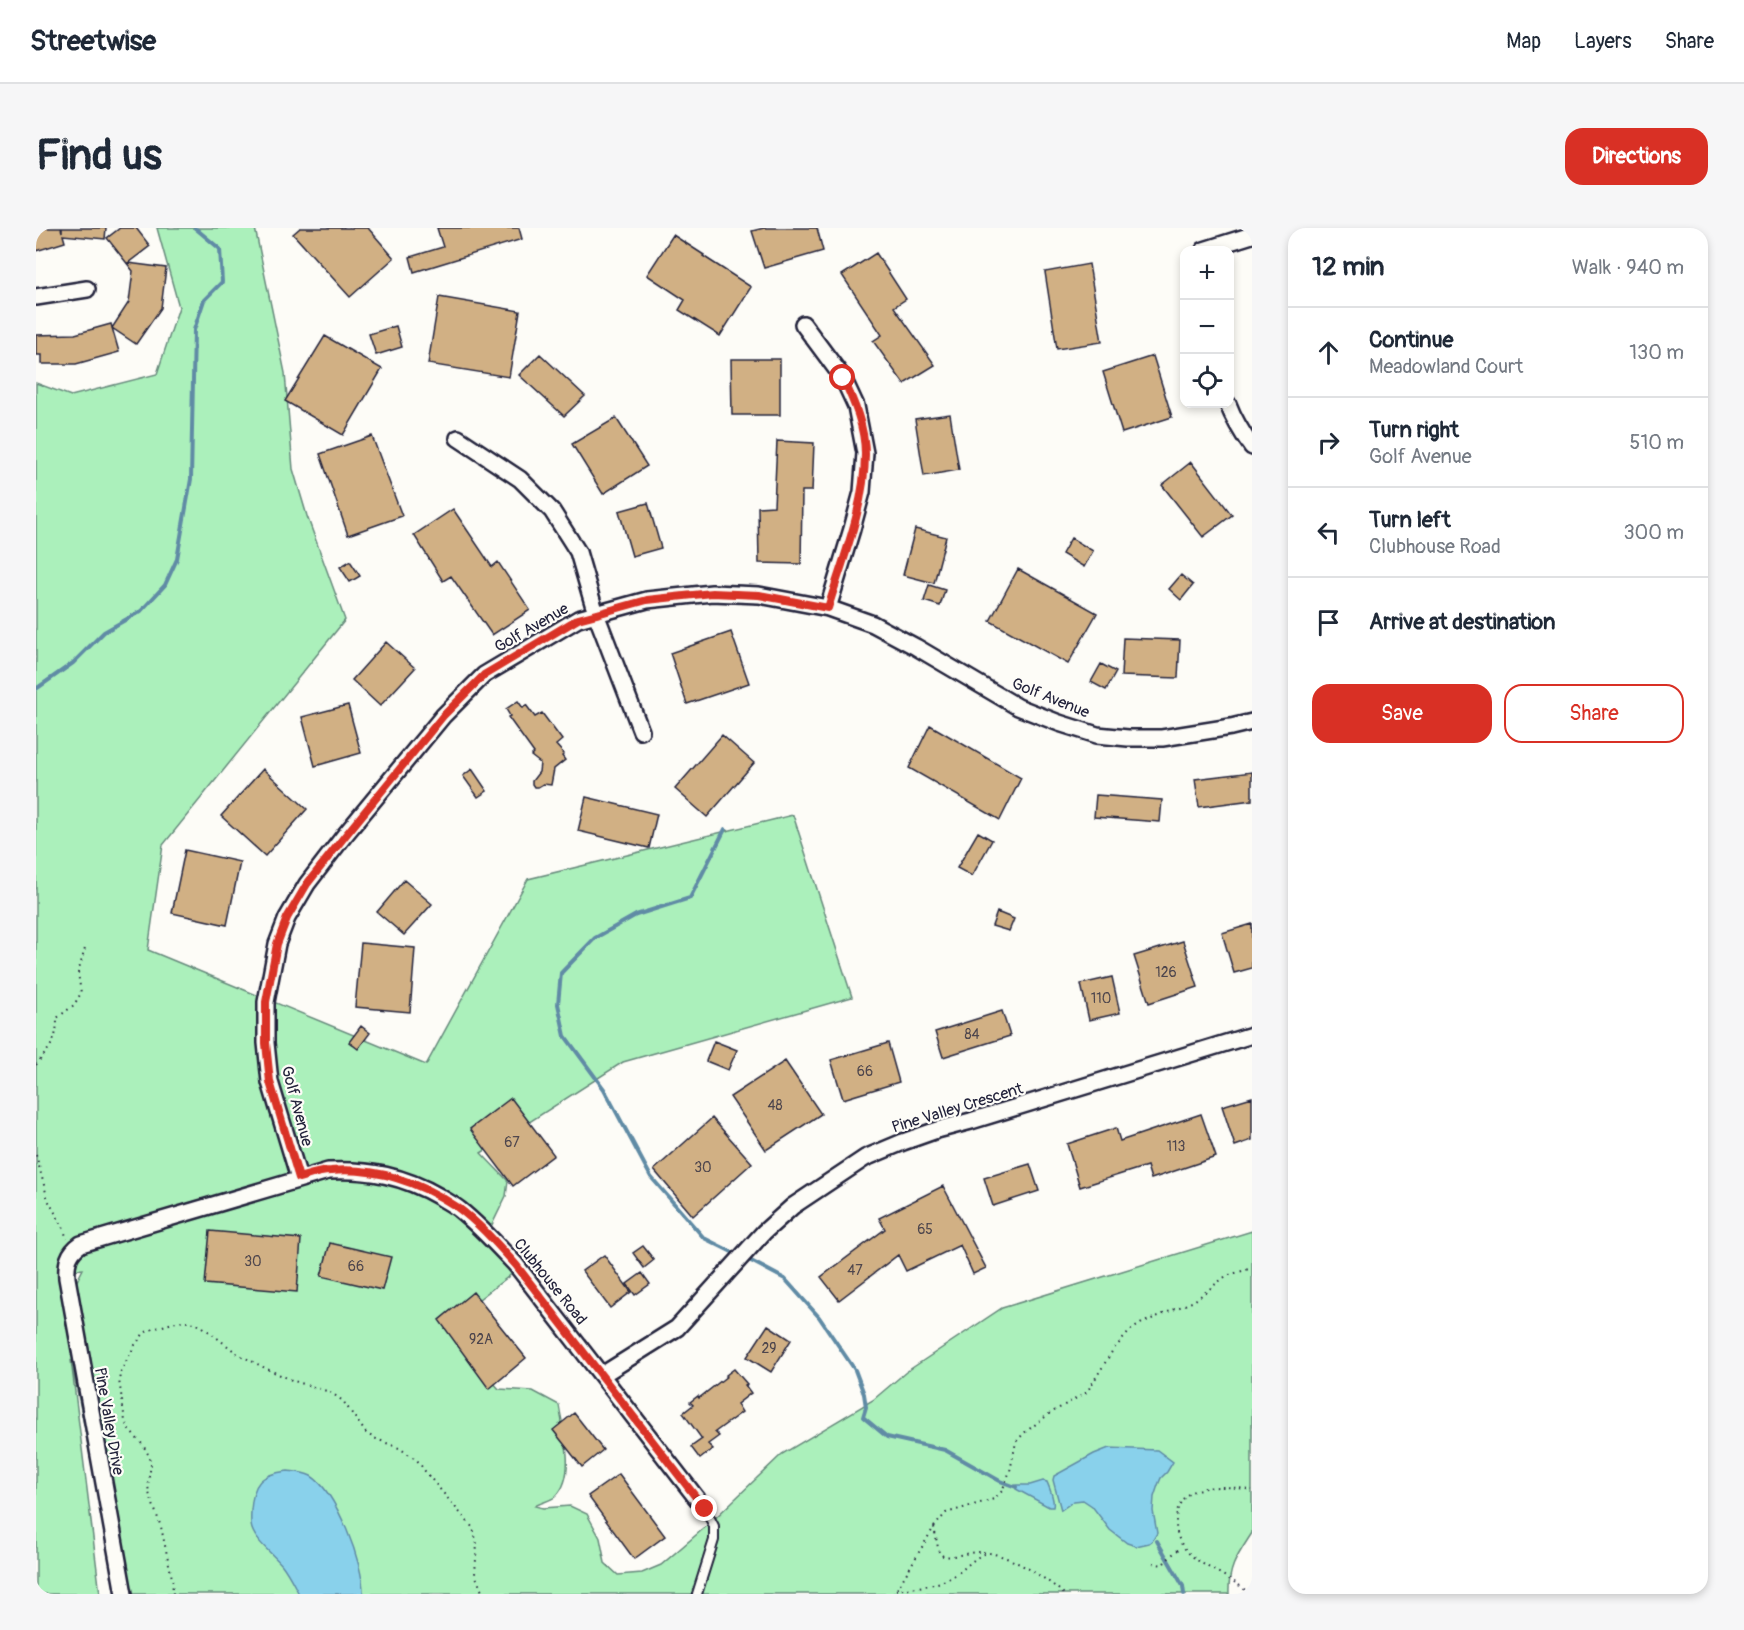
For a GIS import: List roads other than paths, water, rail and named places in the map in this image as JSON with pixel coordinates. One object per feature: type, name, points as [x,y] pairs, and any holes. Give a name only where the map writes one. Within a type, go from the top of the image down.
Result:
[{"type":"street","points":[[1217,246],[1252,235]]},
{"type":"street","points":[[36,297],[87,289]]},
{"type":"street","points":[[803,324],[843,378],[856,406],[865,453],[861,492],[852,530],[828,608]]},
{"type":"street","points":[[1230,408],[1242,434],[1252,447]]},
{"type":"street","points":[[458,438],[520,479],[552,511],[578,552],[597,614],[641,731]]},
{"type":"street","name":"Golf Avenue","points":[[299,1178],[270,1082],[266,1043],[266,1002],[277,944],[287,918],[307,884],[443,716],[484,675],[578,619],[647,600],[712,593],[759,595],[828,608],[873,624],[1018,707],[1097,735],[1162,738],[1252,722]]},
{"type":"street","name":"Pine Valley Crescent","points":[[602,1375],[677,1328],[771,1226],[794,1206],[865,1158],[937,1130],[1252,1035]]},
{"type":"street","name":"Clubhouse Road","points":[[70,1254],[81,1244],[328,1171],[371,1172],[401,1179],[424,1188],[458,1208],[516,1265],[705,1509]]},
{"type":"street","name":"Pine Valley Drive","points":[[70,1254],[66,1264],[67,1278],[124,1594]]},
{"type":"lane","points":[[697,1594],[714,1540],[714,1526],[705,1509]]},
{"type":"water","points":[[1109,1448],[1157,1450],[1173,1462],[1161,1478],[1154,1497],[1153,1511],[1157,1533],[1149,1543],[1136,1546],[1127,1543],[1110,1530],[1092,1506],[1083,1500],[1074,1501],[1061,1510],[1054,1476]]},
{"type":"water","points":[[288,1471],[311,1476],[330,1497],[354,1548],[363,1594],[299,1594],[282,1565],[254,1534],[251,1510],[256,1487],[271,1475]]},
{"type":"water","points":[[1047,1482],[1051,1491],[1053,1507],[1016,1489],[1016,1485],[1030,1485]]},
{"type":"waterway","points":[[36,689],[73,663],[104,632],[141,611],[165,585],[177,559],[191,479],[194,330],[204,300],[222,282],[220,249],[195,228]]},
{"type":"waterway","points":[[725,829],[690,898],[636,915],[595,938],[561,973],[558,1004],[565,1036],[604,1089],[651,1177],[704,1238],[732,1252]]},
{"type":"waterway","points":[[751,1261],[785,1279],[819,1317],[855,1370],[864,1394],[866,1407],[863,1417],[887,1437],[945,1450],[1000,1481],[1016,1487]]},
{"type":"waterway","points":[[1157,1541],[1183,1586],[1184,1594]]}]
